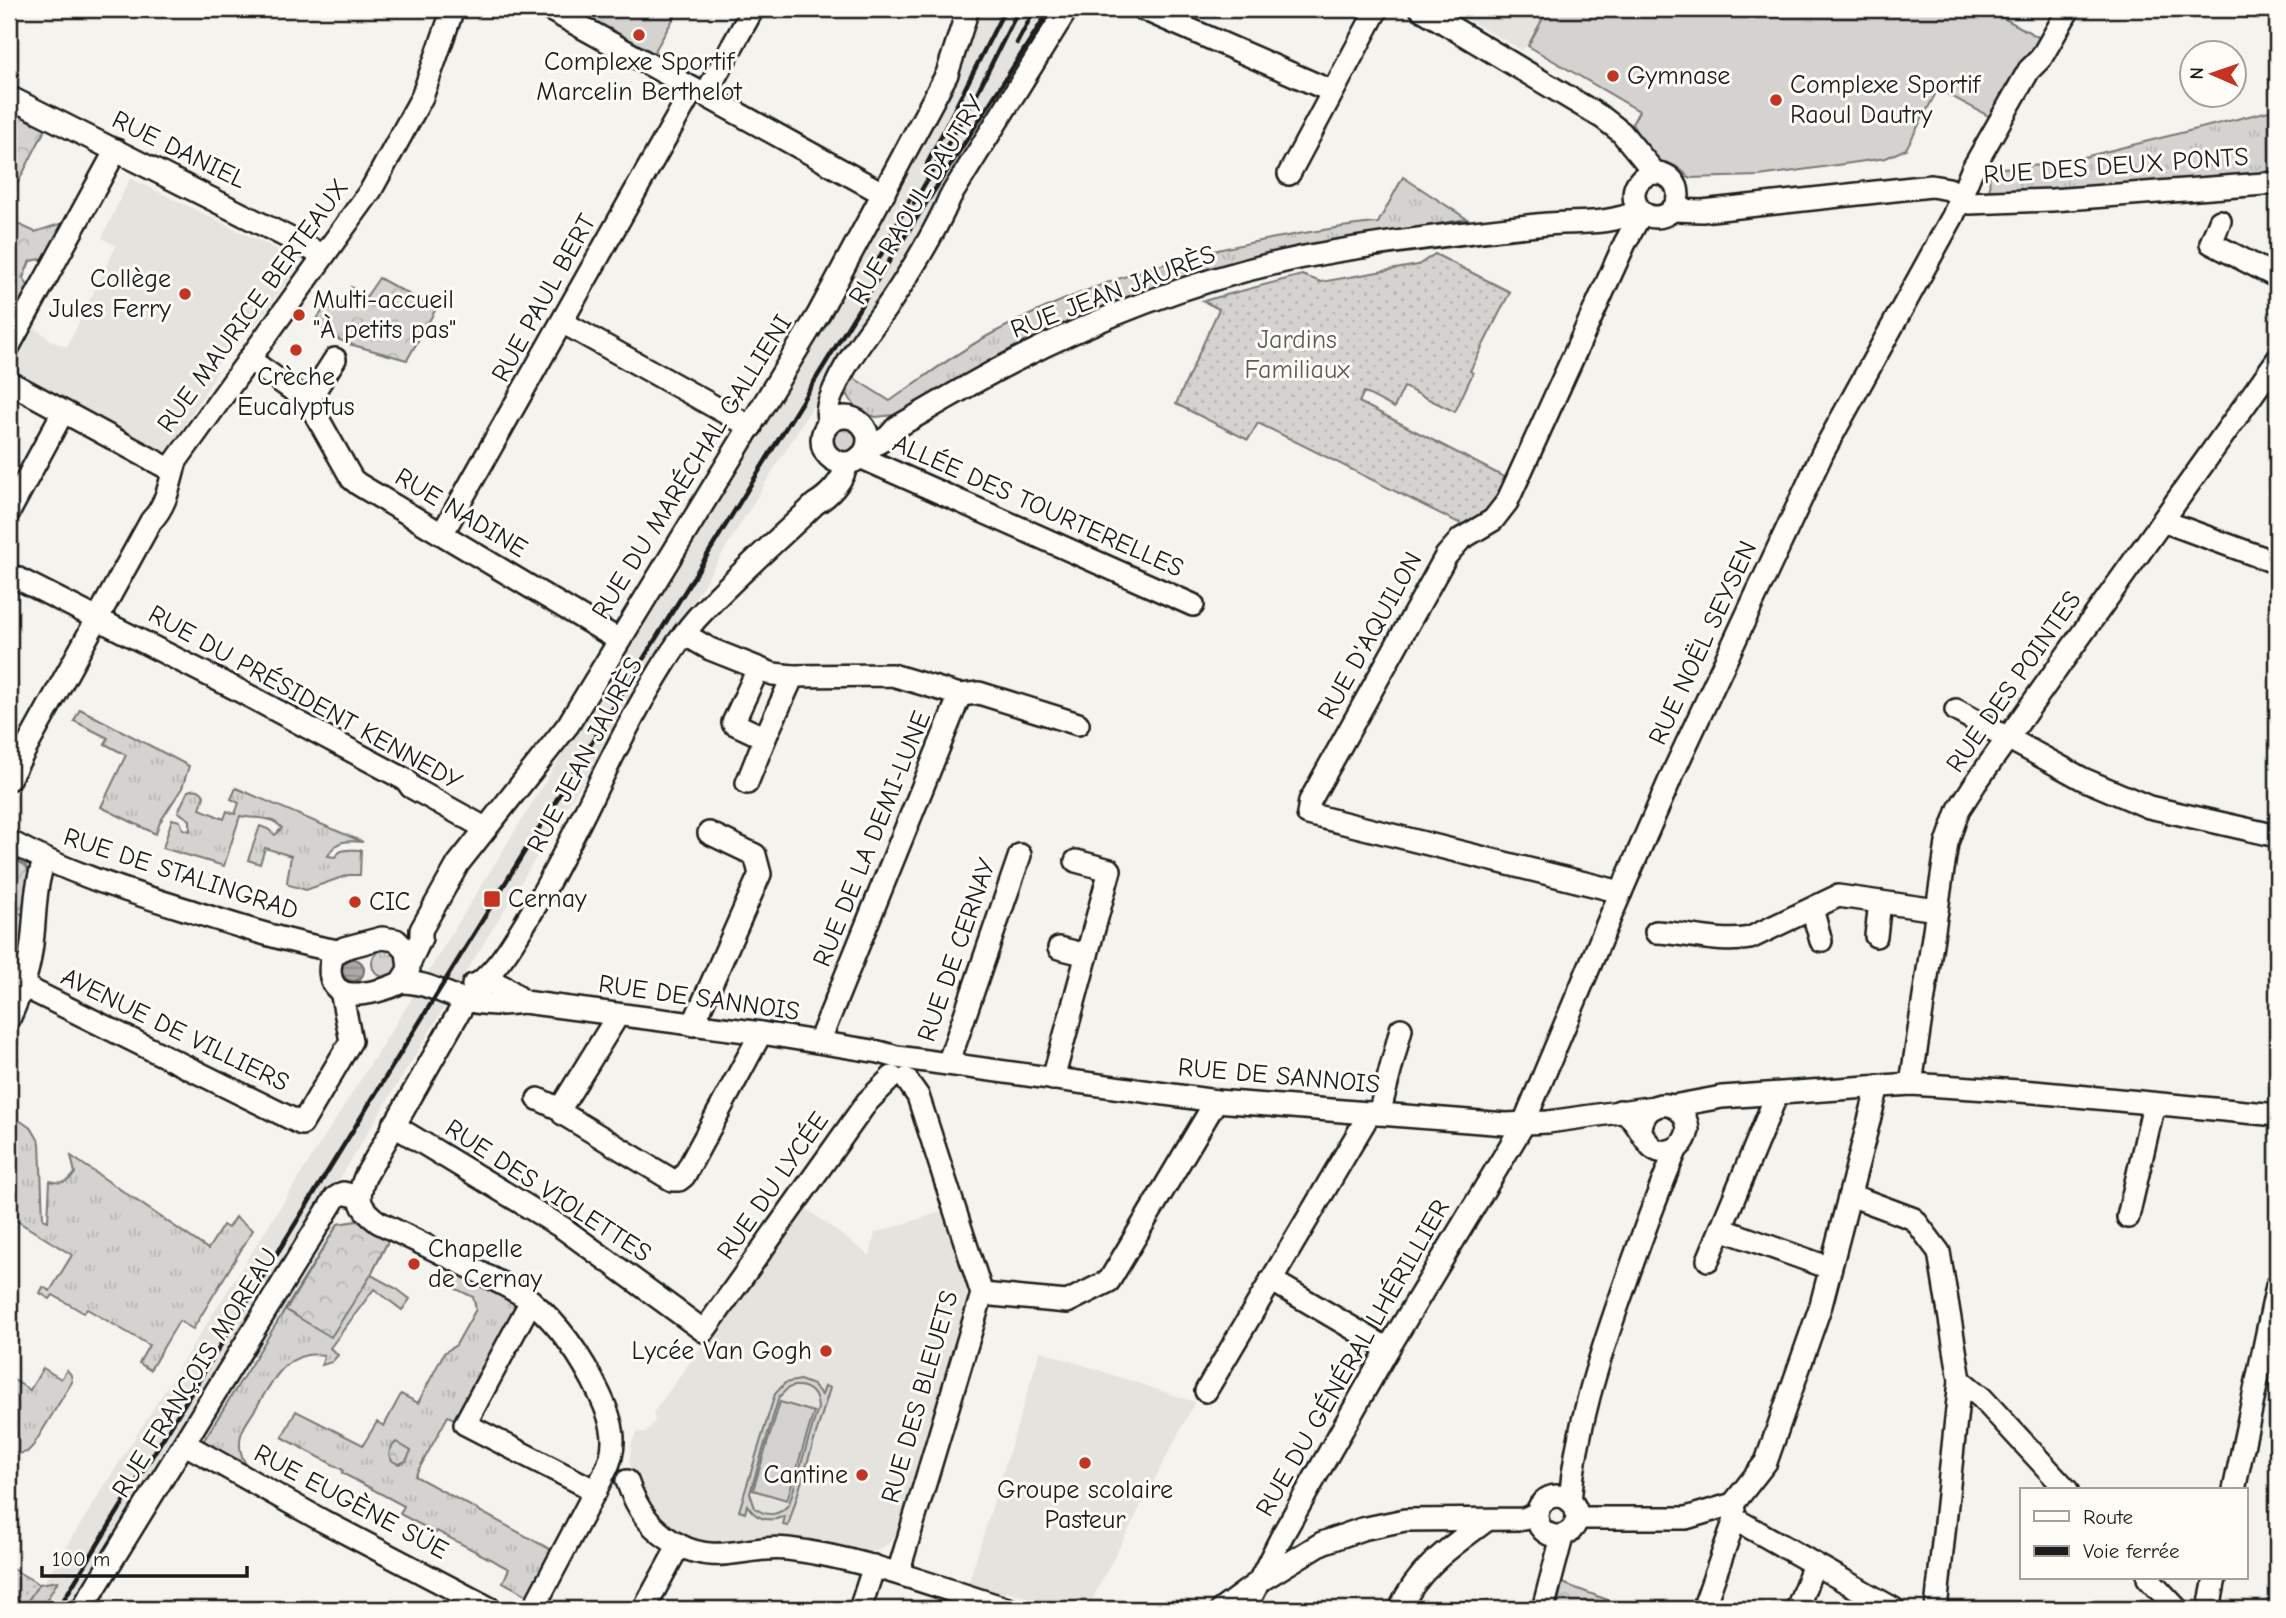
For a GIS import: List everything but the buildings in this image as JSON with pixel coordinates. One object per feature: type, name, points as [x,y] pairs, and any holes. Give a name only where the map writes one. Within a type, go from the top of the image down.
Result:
[{"type":"street","name":"RUE MAURICE BERTEAUX","points":[[9,779],[144,533],[158,514],[172,480],[176,461],[371,190],[405,133],[422,97],[453,9]]},
{"type":"street","points":[[549,9],[884,194]]},
{"type":"street","name":"RUE PAUL BERT","points":[[442,534],[562,322],[699,92],[753,9]]},
{"type":"street","name":"RUE DU MARÉCHAL GALLIENI","points":[[407,970],[421,939],[421,930],[458,864],[568,725],[818,315],[947,74],[968,9]]},
{"type":"street","name":"RUE RAOUL DAUTRY","points":[[829,424],[828,404],[849,363],[899,289],[942,218],[950,197],[1067,9]]},
{"type":"street","points":[[1143,9],[1331,91]]},
{"type":"street","points":[[1289,174],[1377,9]]},
{"type":"street","points":[[1421,9],[1603,118],[1621,132],[1642,194],[1658,217],[1675,202]]},
{"type":"street","name":"RUE NOËL SEYSEN","points":[[1523,1125],[1681,756],[1823,452],[1914,288],[1972,170],[2029,70],[2041,58],[2069,9]]},
{"type":"street","name":"RUE DANIEL","points":[[9,97],[323,255]]},
{"type":"street","points":[[9,346],[116,150]]},
{"type":"street","points":[[1642,194],[1661,174],[1673,181],[1675,202]]},
{"type":"street","name":"RUE DES DEUX PONTS","points":[[1960,198],[1969,203],[2038,201],[2277,183]]},
{"type":"street","points":[[1675,202],[1693,211],[1931,186],[1949,189],[1960,198]]},
{"type":"street","name":"RUE JEAN JAURÈS","points":[[1572,222],[1616,208],[1642,194]]},
{"type":"street","name":"RUE JEAN JAURÈS","points":[[360,1196],[365,1177],[393,1125],[506,953],[563,856],[610,757],[684,634],[712,603],[815,504],[827,498],[858,457],[888,437],[897,427],[1011,362],[1152,301],[1214,280],[1336,251],[1572,222],[1603,223],[1620,220],[1642,194]]},
{"type":"street","name":"RUE D'AQUILON","points":[[1621,891],[1308,814],[1310,801],[1446,556],[1461,539],[1493,520],[1507,502],[1625,243],[1642,194]]},
{"type":"street","points":[[2220,222],[2211,243],[2277,277]]},
{"type":"street","points":[[1603,223],[1625,243]]},
{"type":"street","points":[[562,322],[751,427]]},
{"type":"street","name":"RUE NADINE","points":[[249,359],[308,401],[352,478],[619,640]]},
{"type":"street","points":[[308,401],[335,359]]},
{"type":"street","name":"RUE DES POINTES","points":[[1912,1084],[1947,843],[1959,809],[2163,521],[2275,369]]},
{"type":"street","points":[[9,382],[173,471]]},
{"type":"street","points":[[9,512],[63,412]]},
{"type":"street","points":[[815,504],[826,453],[822,438],[829,424],[842,417],[857,421],[862,426],[867,437],[858,457],[835,461],[826,453]]},
{"type":"street","points":[[862,426],[897,427]]},
{"type":"street","name":"ALLÉE DES TOURTERELLES","points":[[858,457],[1193,605]]},
{"type":"street","points":[[2163,521],[2277,563]]},
{"type":"street","name":"RUE DU PRÉSIDENT KENNEDY","points":[[9,573],[238,690],[406,780],[411,787],[485,828]]},
{"type":"street","points":[[684,634],[710,649],[773,674],[892,675],[960,695],[979,693],[1078,724]]},
{"type":"street","points":[[758,669],[733,723],[765,738]]},
{"type":"street","points":[[747,783],[793,676]]},
{"type":"street","name":"RUE DE LA DEMI-LUNE","points":[[819,1042],[960,695]]},
{"type":"street","points":[[1956,710],[2083,779],[2149,807],[2277,836]]},
{"type":"street","points":[[693,1025],[760,874],[754,855],[709,833]]},
{"type":"street","name":"RUE DE STALINGRAD","points":[[9,841],[58,867],[155,900],[273,936],[338,951]]},
{"type":"street","name":"RUE DE CERNAY","points":[[941,1063],[1020,855]]},
{"type":"street","points":[[9,1019],[23,986],[31,953],[38,878],[45,859]]},
{"type":"street","points":[[1053,1079],[1110,870],[1076,861]]},
{"type":"street","points":[[1656,932],[1681,933],[1734,942],[1750,938],[1838,896],[1937,910]]},
{"type":"street","points":[[1875,936],[1880,902]]},
{"type":"street","points":[[1812,909],[1821,941]]},
{"type":"street","points":[[1750,938],[1761,913]]},
{"type":"street","points":[[392,939],[404,945],[407,970],[347,993],[332,981],[329,972],[332,958],[338,951],[421,930]]},
{"type":"street","points":[[1059,948],[1087,955]]},
{"type":"street","name":"RUE DE SANNOIS","points":[[407,970],[413,982],[479,992],[503,985],[524,1002],[761,1033],[866,1051],[900,1069],[941,1063],[1216,1101],[1375,1114],[1523,1125],[1699,1100],[1912,1084],[2034,1092],[2277,1115]]},
{"type":"street","name":"AVENUE DE VILLIERS","points":[[23,986],[302,1124],[351,1041],[348,1016],[343,1011],[347,993]]},
{"type":"street","points":[[559,1109],[618,1015]]},
{"type":"street","points":[[1206,1391],[1271,1280],[1375,1114],[1401,1029]]},
{"type":"street","points":[[538,1100],[559,1109],[563,1114],[672,1180],[679,1180],[684,1176],[761,1033]]},
{"type":"street","name":"RUE DES BLEUETS","points":[[898,1573],[982,1294],[918,1096],[900,1069]]},
{"type":"street","name":"RUE DU LYCÉE","points":[[704,1331],[867,1102],[900,1069]]},
{"type":"street","points":[[1703,1609],[1734,1512],[1766,1462],[1821,1305],[1878,1086]]},
{"type":"street","points":[[1707,1260],[1777,1094]]},
{"type":"street","name":"RUE DE SANNOIS","points":[[1688,1130],[1712,1109],[1750,1095]]},
{"type":"street","points":[[982,1294],[1067,1302],[1109,1281],[1216,1101]]},
{"type":"street","points":[[2128,1217],[2154,1104]]},
{"type":"street","points":[[1245,1609],[1260,1581],[1322,1543],[1362,1529],[1405,1520],[1487,1520],[1573,1530],[1567,1505],[1574,1456],[1599,1358],[1655,1197],[1688,1130],[1686,1118],[1664,1106],[1646,1114],[1641,1129]]},
{"type":"street","points":[[1620,1111],[1632,1116],[1641,1129],[1644,1140],[1652,1148],[1662,1152],[1677,1148]]},
{"type":"street","name":"RUE DES VIOLETTES","points":[[393,1125],[563,1227],[704,1331]]},
{"type":"street","name":"RUE DU GÉNÉRAL LHÉRILLIER","points":[[1222,1609],[1260,1581],[1283,1534],[1388,1349],[1523,1125]]},
{"type":"street","points":[[1652,1148],[1657,1168],[1655,1197]]},
{"type":"street","name":"RUE FRANÇOIS MOREAU","points":[[85,1605],[335,1198],[343,1193],[360,1196]]},
{"type":"street","points":[[1850,1195],[1914,1219],[1939,1252],[1960,1380],[1936,1609]]},
{"type":"street","points":[[360,1196],[364,1211],[378,1222],[517,1292],[550,1319],[579,1357],[606,1406],[614,1435],[610,1481]]},
{"type":"street","points":[[1721,1229],[1830,1268]]},
{"type":"street","points":[[1271,1280],[1388,1349]]},
{"type":"street","points":[[2234,1488],[2276,1300]]},
{"type":"street","points":[[531,1301],[465,1424],[610,1481],[635,1504],[655,1528],[679,1545],[703,1554],[789,1549],[874,1566],[983,1605],[1008,1609]]},
{"type":"street","points":[[1960,1380],[1982,1398],[2065,1488]]},
{"type":"street","points":[[533,1609],[610,1481],[622,1438]]},
{"type":"street","name":"RUE EUGÈNE SÜE","points":[[184,1444],[491,1609]]},
{"type":"street","points":[[1545,1602],[1542,1502],[1685,1518],[1734,1512],[1814,1564],[1894,1609]]},
{"type":"street","points":[[1400,1609],[1405,1597],[1438,1555],[1487,1520]]},
{"type":"street","points":[[644,1609],[679,1545]]},
{"type":"street","points":[[1797,1609],[1814,1564]]},
{"type":"street","points":[[860,1609],[874,1566]]},
{"type":"street","points":[[2150,1580],[2177,1609]]},
{"type":"street","points":[[2209,1609],[2215,1580]]},
{"type":"shaded area","points":[[983,9],[1061,9],[858,332],[76,1609],[27,1609],[417,990],[835,303],[970,43]]},
{"type":"shaded area","points":[[1449,9],[1548,9],[1528,46],[1522,50]]},
{"type":"shaded area","name":"Collège Jules Ferry","points":[[130,178],[297,259],[299,265],[255,325],[246,324],[229,352],[214,367],[218,371],[168,452],[159,455],[9,371],[9,361],[20,341],[33,326],[51,341],[67,347],[116,246],[102,238]]},
{"type":"shaded area","points":[[9,901],[20,907],[17,912],[23,915],[19,961],[9,989]]},
{"type":"shaded area","points":[[353,959],[361,962],[364,970],[361,978],[353,981],[345,978],[342,970],[345,962]]},
{"type":"shaded area","name":"Lycée Van Gogh","points":[[804,1207],[870,1256],[875,1233],[944,1211],[966,1280],[968,1304],[898,1532],[888,1544],[869,1555],[848,1551],[845,1546],[828,1543],[825,1546],[779,1537],[723,1547],[700,1544],[658,1519],[638,1487],[629,1462],[632,1442],[638,1432],[646,1433],[655,1421],[653,1413]]},
{"type":"shaded area","name":"Groupe scolaire Pasteur","points":[[1040,1351],[1195,1402],[1087,1609],[1062,1609],[1007,1591],[1005,1596],[968,1585]]},
{"type":"green space","name":"Complexe Sportif Marcelin Berthelot","points":[[567,9],[679,9],[652,56]]},
{"type":"green space","name":"Complexe Sportif Raoul Dautry","points":[[1548,9],[1987,9],[2040,38],[1994,119],[1938,89],[1906,149],[1886,158],[1759,176],[1689,178],[1673,165],[1652,160],[1632,124],[1639,111],[1528,46]]},
{"type":"green space","points":[[9,108],[46,128],[9,200]]},
{"type":"green space","points":[[2277,109],[2277,177],[1990,197],[1989,169],[2056,164]]},
{"type":"green space","points":[[1403,177],[1467,219],[1335,241],[1053,330],[894,415],[876,417],[865,414],[856,408],[847,394],[852,377],[890,401],[951,358],[991,334],[1064,300],[1138,272],[1254,242],[1378,223]]},
{"type":"green space","points":[[9,220],[35,232],[66,222],[47,258],[30,261],[23,278],[30,289],[16,316],[9,313]]},
{"type":"green space","name":"Jardins Familiaux","points":[[1435,254],[1510,292],[1470,371],[1473,373],[1455,412],[1404,387],[1394,408],[1364,392],[1359,402],[1508,479],[1495,501],[1480,517],[1463,525],[1258,423],[1248,440],[1176,404],[1219,309],[1203,301],[1302,275],[1321,282],[1418,265]]},
{"type":"green space","points":[[379,278],[436,309],[407,360],[349,344],[314,323],[326,306],[336,312],[351,287],[366,297]]},
{"type":"green space","points":[[845,429],[854,432],[857,441],[854,450],[845,453],[836,450],[833,441],[836,432]]},
{"type":"green space","points":[[80,709],[189,766],[182,788],[160,822],[156,834],[101,807],[126,755],[105,744],[108,738],[74,721]]},
{"type":"green space","points":[[236,788],[363,842],[342,842],[334,847],[328,856],[335,857],[346,850],[361,850],[360,875],[348,875],[306,890],[289,885],[287,882],[291,856],[265,848],[260,864],[248,860],[260,826],[275,835],[282,828],[262,818],[240,816],[224,866],[163,848],[172,819],[180,821],[183,829],[190,831],[190,820],[178,812],[188,791],[195,789],[201,792],[204,796],[200,809],[224,819],[227,811],[235,814],[239,803],[231,799]]},
{"type":"green space","points":[[12,858],[26,866],[29,873],[23,915],[17,912],[20,907],[9,901],[9,863]]},
{"type":"green space","points":[[386,949],[396,953],[400,963],[396,973],[386,977],[376,973],[372,963],[376,953]]},
{"type":"green space","points":[[9,1113],[32,1129],[40,1143],[43,1219],[48,1221],[50,1181],[64,1182],[75,1173],[71,1156],[208,1249],[223,1225],[228,1228],[235,1217],[253,1230],[193,1329],[179,1321],[150,1370],[139,1363],[149,1345],[87,1309],[84,1313],[53,1295],[50,1299],[40,1293],[43,1287],[50,1291],[72,1255],[9,1216]]},
{"type":"green space","points":[[357,1221],[389,1239],[371,1275],[410,1299],[402,1310],[374,1289],[330,1348],[338,1355],[332,1362],[322,1365],[324,1355],[311,1354],[300,1357],[282,1369],[242,1433],[240,1449],[248,1468],[210,1447],[204,1440],[338,1224]]},
{"type":"green space","points":[[357,1221],[389,1239],[371,1275],[331,1337],[286,1310],[338,1224]]},
{"type":"green space","points":[[452,1268],[514,1301],[515,1310],[456,1420],[448,1416],[415,1476],[555,1552],[530,1597],[503,1582],[509,1569],[400,1514],[404,1506],[282,1437],[296,1411],[363,1445],[377,1422],[384,1426],[401,1394],[418,1403],[444,1353],[456,1345],[476,1309],[473,1297],[450,1286],[446,1281]]},
{"type":"green space","points":[[43,1368],[61,1379],[67,1370],[72,1382],[33,1446],[27,1452],[18,1454],[9,1448],[9,1377],[30,1390]]},
{"type":"green space","points":[[800,1380],[813,1385],[822,1395],[825,1386],[830,1388],[788,1526],[783,1525],[785,1516],[763,1518],[754,1514],[747,1505],[745,1513],[739,1511],[775,1394],[785,1383]],"holes":[[[794,1386],[811,1391],[818,1408],[789,1504],[777,1513],[764,1513],[755,1508],[750,1493],[779,1397]]]},
{"type":"green space","points":[[780,1402],[814,1412],[787,1500],[753,1490]]},
{"type":"green space","points":[[396,1442],[411,1451],[406,1461],[399,1464],[389,1455]]},
{"type":"green space","points":[[9,1567],[39,1584],[22,1609],[9,1609]]},
{"type":"green space","points":[[58,1581],[41,1609],[22,1609],[39,1584]]},
{"type":"green space","points":[[1562,1583],[1632,1609],[1557,1609]]},
{"type":"railway","points":[[927,164],[1005,9]]},
{"type":"railway","points":[[914,203],[976,95],[1019,9]]},
{"type":"railway","points":[[1017,43],[1035,9]]},
{"type":"railway","points":[[58,1609],[865,299],[1050,9]]},
{"type":"railway","points":[[2269,9],[2277,13]]},
{"type":"railway","points":[[873,270],[913,193]]},
{"type":"place","name":"Complexe Sportif Marcelin Berthelot","points":[[639,35]]},
{"type":"place","name":"Gymnase","points":[[1613,76]]},
{"type":"place","name":"Complexe Sportif Raoul Dautry","points":[[1776,100]]},
{"type":"place","name":"Collège Jules Ferry","points":[[185,294]]},
{"type":"place","name":"Multi-accueil \"À petits pas\"","points":[[299,315]]},
{"type":"place","name":"Crèche Eucalyptus","points":[[296,350]]},
{"type":"place","name":"Cernay","points":[[492,899]]},
{"type":"place","name":"CIC","points":[[355,902]]},
{"type":"place","name":"Chapelle de Cernay","points":[[414,1264]]},
{"type":"place","name":"Lycée Van Gogh","points":[[826,1351]]},
{"type":"place","name":"Groupe scolaire Pasteur","points":[[1085,1463]]},
{"type":"place","name":"Cantine","points":[[862,1475]]}]
